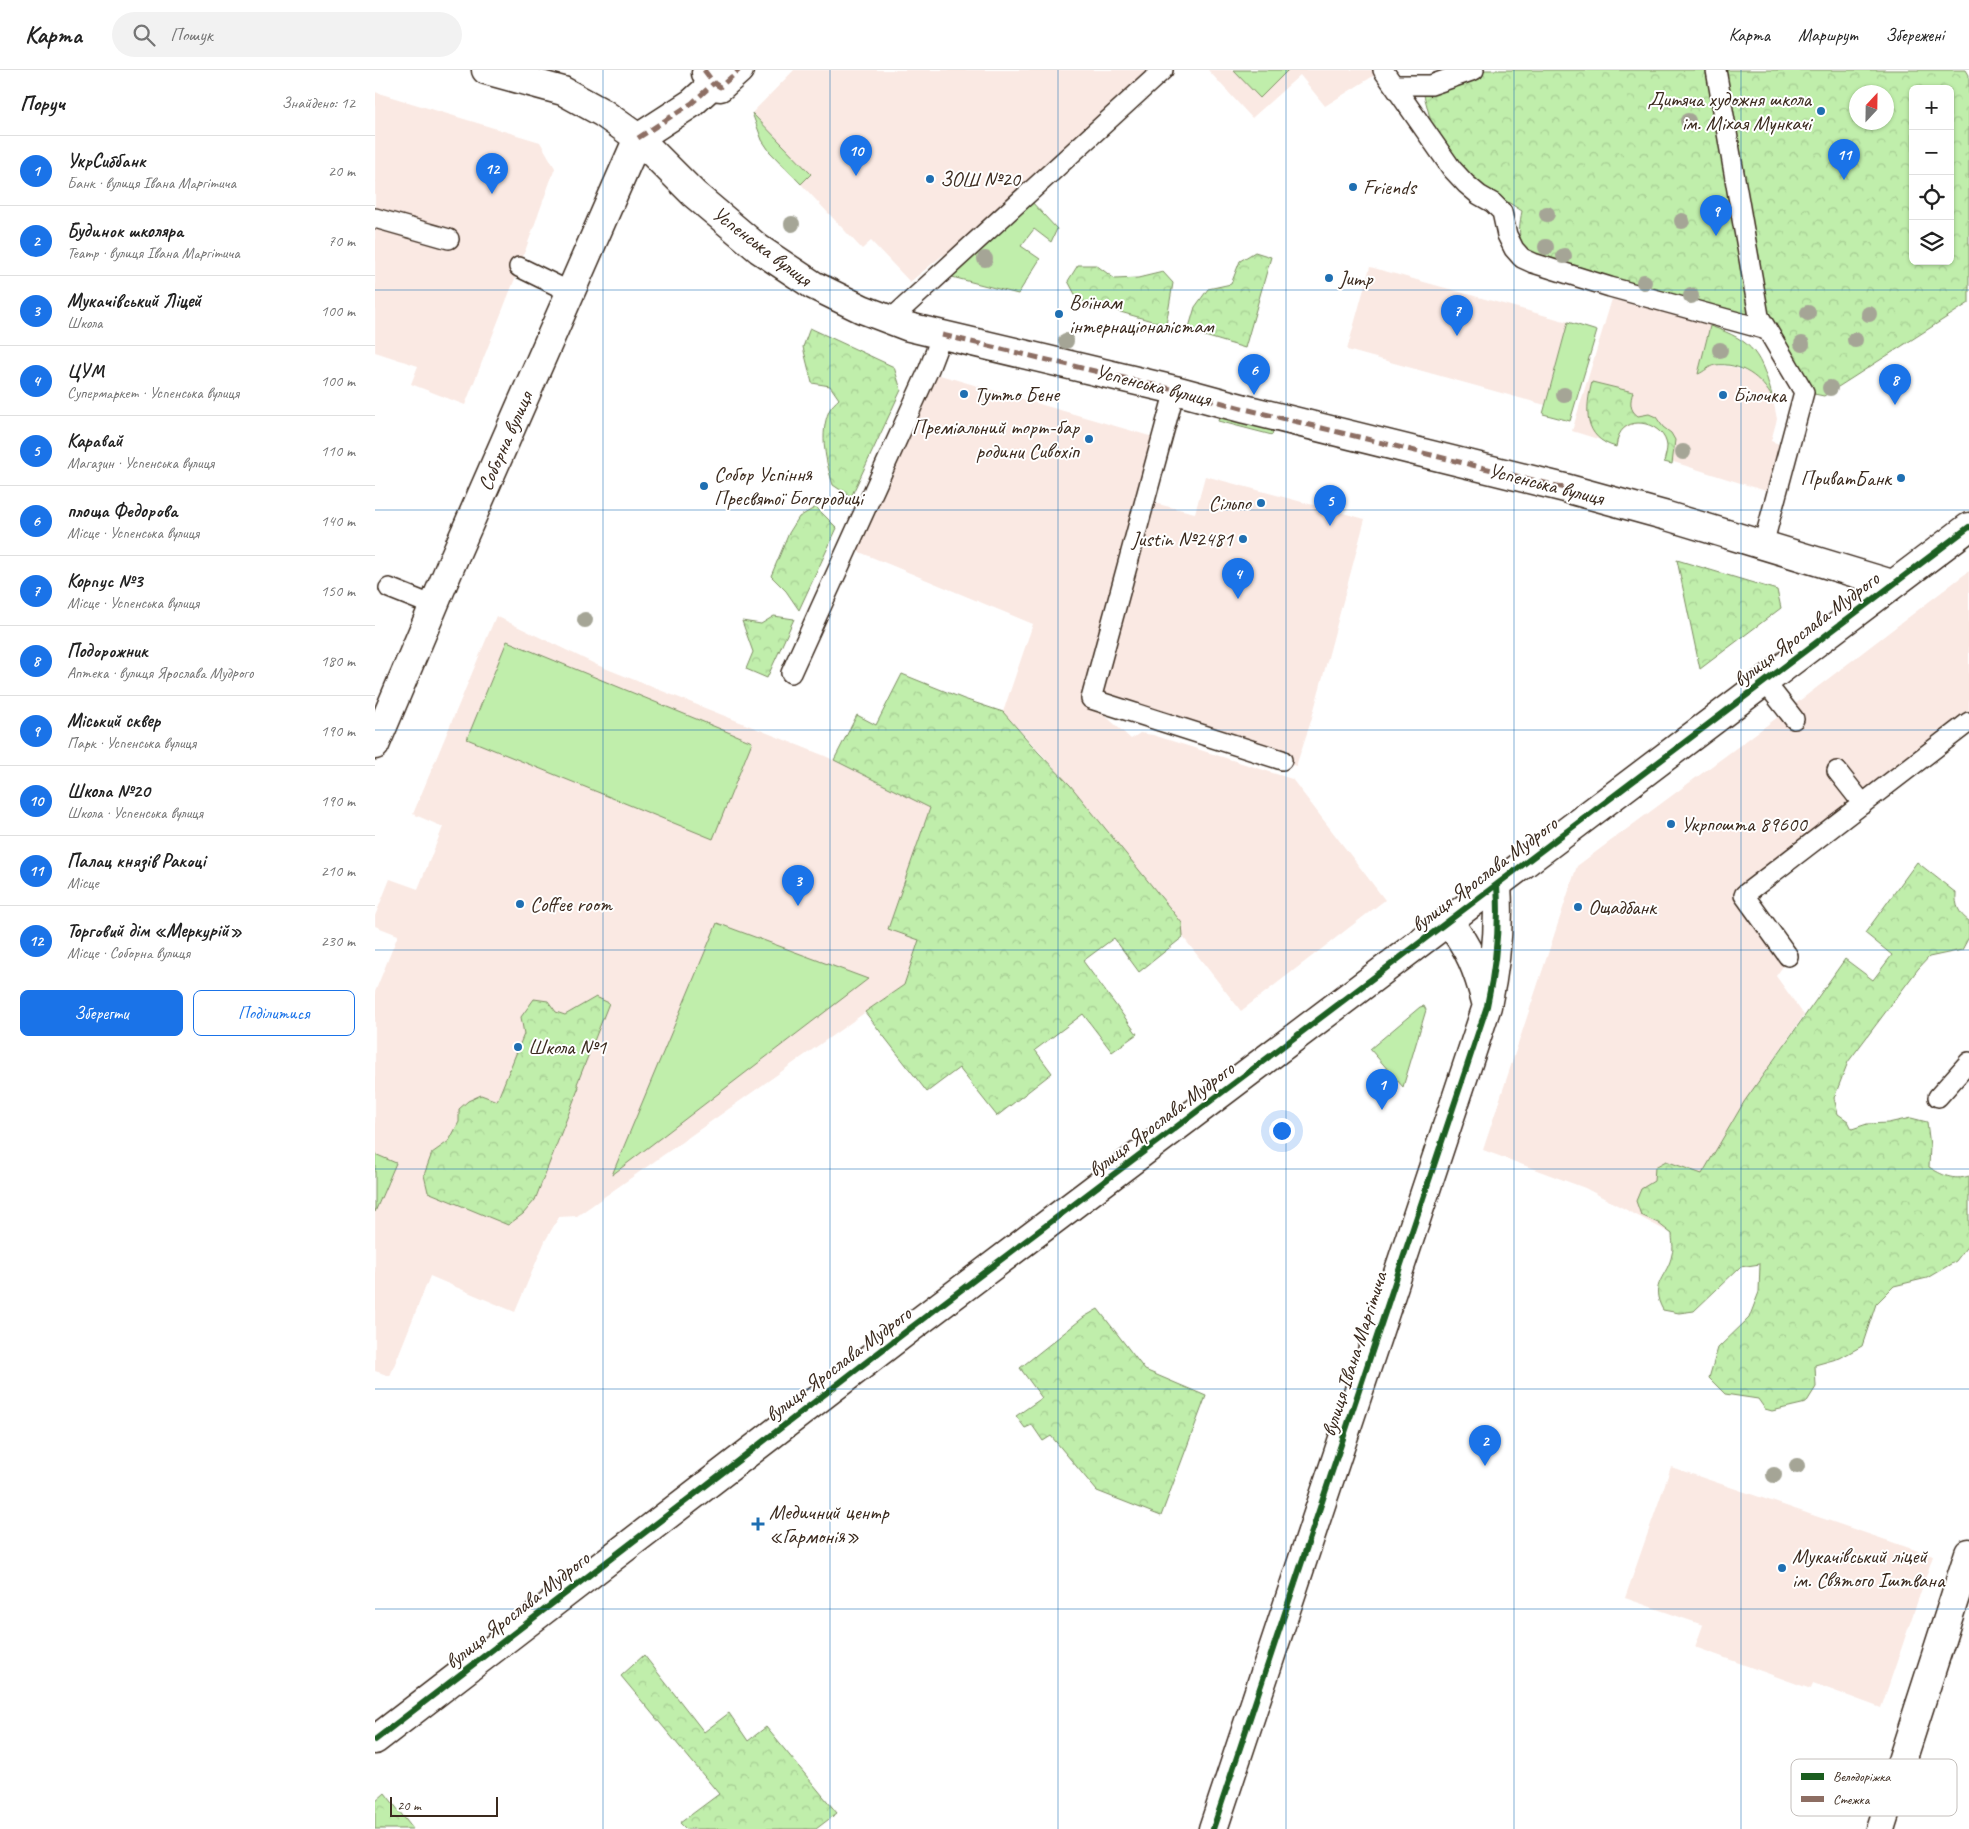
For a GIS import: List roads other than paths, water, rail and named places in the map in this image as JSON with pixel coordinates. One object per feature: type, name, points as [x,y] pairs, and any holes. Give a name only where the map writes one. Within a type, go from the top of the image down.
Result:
[{"type":"street","name":"Успенська вулиця","points":[[486,70],[563,91],[603,113],[639,138],[694,194],[759,249],[813,285],[861,309],[909,327],[1175,390],[1565,488],[1892,584]]},
{"type":"street","points":[[639,138],[692,102],[709,77],[720,87],[739,70]]},
{"type":"street","name":"Соборна вулиця","points":[[375,745],[570,292],[639,138]]},
{"type":"street","name":"вулиця Ярослава Мудрого","points":[[375,1740],[900,1336],[1969,527]]},
{"type":"street","name":"вулиця Івана Маргітича","points":[[1213,1829],[1487,1006],[1494,974],[1497,946],[1499,914],[1497,884]]},
{"type":"street","points":[[1448,921],[1460,937],[1478,972],[1487,1006]]},
{"type":"street","points":[[1903,1759],[1969,1553]]},
{"type":"street","points":[[1880,1829],[1884,1816]]},
{"type":"lane","points":[[891,320],[1163,70]]},
{"type":"lane","points":[[1383,70],[1452,169],[1479,195],[1493,203],[1502,212],[1507,235],[1514,249],[1522,258],[1610,287],[1767,330]]},
{"type":"lane","points":[[1394,85],[1431,84],[1475,70]]},
{"type":"lane","points":[[1716,70],[1759,316],[1805,392],[1763,545]]},
{"type":"lane","points":[[375,218],[449,239]]},
{"type":"lane","points":[[519,267],[570,292]]},
{"type":"lane","points":[[791,673],[929,369],[955,338]]},
{"type":"lane","points":[[1175,390],[1091,699],[1282,760]]},
{"type":"lane","points":[[389,588],[434,606]]},
{"type":"lane","points":[[1765,682],[1795,719]]},
{"type":"lane","points":[[1788,956],[1744,895],[1969,722]]},
{"type":"lane","points":[[1837,771],[1863,804]]},
{"type":"lane","points":[[1938,1098],[1969,1062]]},
{"type":"place","name":"Дитяча художня школа ім. Міхая Мункачі","points":[[1821,111]]},
{"type":"place","name":"Школа №20","points":[[856,176]]},
{"type":"place","name":"ЗОШ №20","points":[[930,179]]},
{"type":"place","name":"Палац князів Ракоці","points":[[1844,180]]},
{"type":"place","name":"Friends","points":[[1353,187]]},
{"type":"place","name":"Торговий дім «Меркурій»","points":[[492,194]]},
{"type":"place","name":"Міський сквер","points":[[1716,236]]},
{"type":"place","name":"Jump","points":[[1329,278]]},
{"type":"place","name":"Воїнам інтернаціоналістам","points":[[1059,314]]},
{"type":"place","name":"Корпус №3","points":[[1457,336]]},
{"type":"place","name":"Тутто Бене","points":[[964,394]]},
{"type":"place","name":"площа Федорова","points":[[1254,395]]},
{"type":"place","name":"Білочка","points":[[1723,395]]},
{"type":"place","name":"Подорожник","points":[[1895,405]]},
{"type":"place","name":"Преміальний торт-бар родини Сивохіп","points":[[1089,439]]},
{"type":"place","name":"ПриватБанк","points":[[1901,478]]},
{"type":"place","name":"Собор Успіння Пресвятої Богородиці","points":[[704,486]]},
{"type":"place","name":"Сільпо","points":[[1261,503]]},
{"type":"place","name":"Каравай","points":[[1330,526]]},
{"type":"place","name":"Justin №2481","points":[[1243,539]]},
{"type":"place","name":"ЦУМ","points":[[1238,599]]},
{"type":"place","name":"Укрпошта 89600","points":[[1671,824]]},
{"type":"place","name":"Coffee room","points":[[520,904]]},
{"type":"place","name":"Мукачівський Ліцей","points":[[798,906]]},
{"type":"place","name":"Ощадбанк","points":[[1578,907]]},
{"type":"place","name":"Школа №1","points":[[518,1047]]},
{"type":"place","name":"УкрСиббанк","points":[[1382,1110]]},
{"type":"place","name":"Будинок школяра","points":[[1485,1466]]},
{"type":"place","name":"Медичний центр «Гармонія»","points":[[758,1524]]},
{"type":"place","name":"Мукачівський ліцей ім. Святого Іштвана","points":[[1782,1568]]}]
